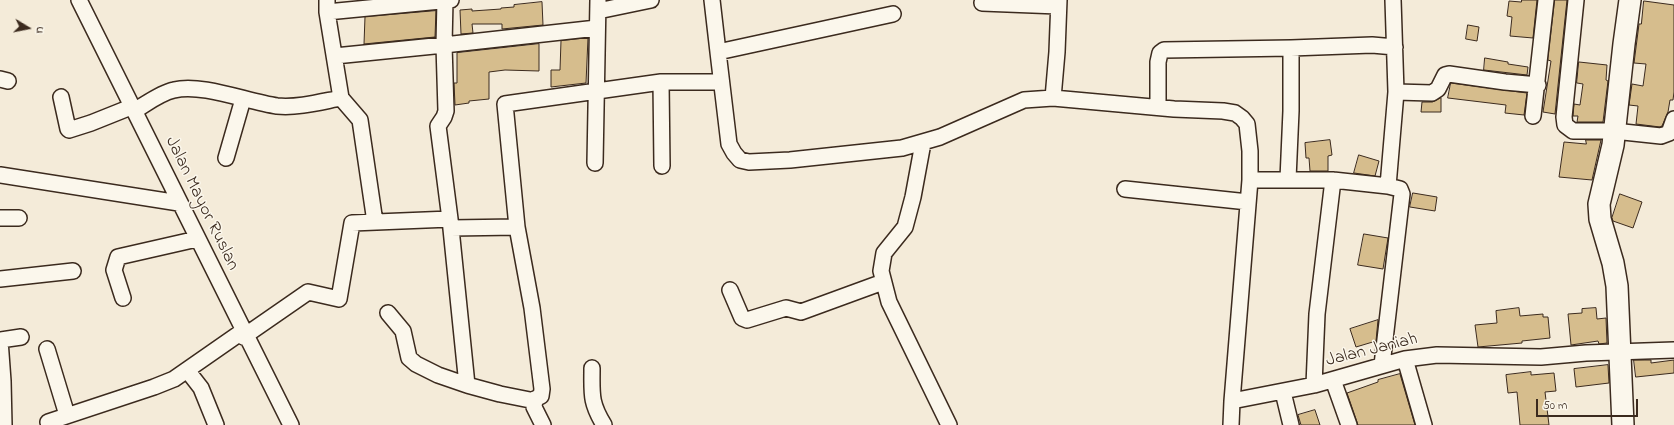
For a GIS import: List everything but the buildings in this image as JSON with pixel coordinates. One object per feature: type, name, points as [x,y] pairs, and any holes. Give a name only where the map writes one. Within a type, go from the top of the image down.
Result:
[{"type":"street","name":"Jalan Mayor Ruslan","points":[[78,0],[243,334],[291,425]]},
{"type":"street","points":[[445,0],[444,45],[446,111],[438,126],[451,223],[467,385]]},
{"type":"street","points":[[375,222],[360,120],[341,98],[327,6],[451,0]]},
{"type":"street","points":[[595,163],[598,5],[651,0]]},
{"type":"street","points":[[712,0],[729,144],[734,154],[740,160],[745,161],[812,157],[902,148],[923,143],[966,127],[990,114],[1024,100],[1053,98],[1223,111],[1235,113],[1242,118],[1247,124],[1250,151],[1250,180],[1231,425]]},
{"type":"street","points":[[1388,186],[1396,92],[1393,0]]},
{"type":"street","points":[[1533,116],[1538,85],[1546,0]]},
{"type":"street","points":[[1576,0],[1564,117],[1565,125],[1573,131],[1614,131],[1661,136],[1670,133],[1674,119]]},
{"type":"street","points":[[1622,425],[1617,286],[1613,263],[1600,219],[1599,204],[1610,160],[1630,0]]},
{"type":"street","points":[[982,3],[1059,3],[1053,98]]},
{"type":"street","points":[[718,52],[893,14]]},
{"type":"street","points":[[335,56],[597,28]]},
{"type":"street","points":[[1158,107],[1158,62],[1160,53],[1164,50],[1372,45],[1395,46]]},
{"type":"street","points":[[1288,179],[1291,111],[1291,48]]},
{"type":"street","points":[[1396,92],[1432,93],[1438,89],[1445,75],[1449,74],[1538,85]]},
{"type":"street","points":[[543,425],[534,407],[535,401],[541,396],[542,389],[532,308],[517,227],[506,104],[661,82],[721,82]]},
{"type":"street","points":[[661,82],[662,166]]},
{"type":"street","points":[[61,97],[69,130],[132,109],[174,90],[203,90],[279,106],[301,106],[341,98]]},
{"type":"street","points":[[226,158],[243,99]]},
{"type":"street","points":[[923,143],[913,197],[905,227],[884,253],[881,271],[889,302],[949,425]]},
{"type":"street","points":[[0,175],[179,203]]},
{"type":"street","points":[[1250,180],[1333,180],[1388,186],[1400,189],[1402,194],[1382,365]]},
{"type":"street","points":[[1314,385],[1317,314],[1333,180]]},
{"type":"street","points":[[1124,189],[1248,202]]},
{"type":"street","points":[[0,218],[19,218]]},
{"type":"street","points":[[48,422],[174,379],[308,292],[339,299],[352,223],[451,223],[517,227]]},
{"type":"street","points":[[122,298],[114,270],[118,257],[197,239]]},
{"type":"street","points":[[0,279],[73,271]]},
{"type":"street","points":[[730,290],[742,318],[747,320],[786,308],[801,312],[883,282]]},
{"type":"street","points":[[388,313],[404,331],[407,353],[411,361],[438,375],[467,385],[500,394],[535,401]]},
{"type":"street","points":[[4,425],[0,340],[21,337]]},
{"type":"street","points":[[46,349],[67,415]]},
{"type":"street","name":"Jalan Janiah","points":[[1232,401],[1314,385],[1405,359],[1437,355],[1541,357],[1586,353],[1674,350]]},
{"type":"street","points":[[1405,359],[1424,425]]},
{"type":"street","points":[[592,368],[592,397],[594,407],[604,425]]},
{"type":"street","points":[[187,370],[201,388],[216,425]]},
{"type":"street","points":[[1333,380],[1348,425]]},
{"type":"street","points":[[1283,392],[1291,425]]}]
